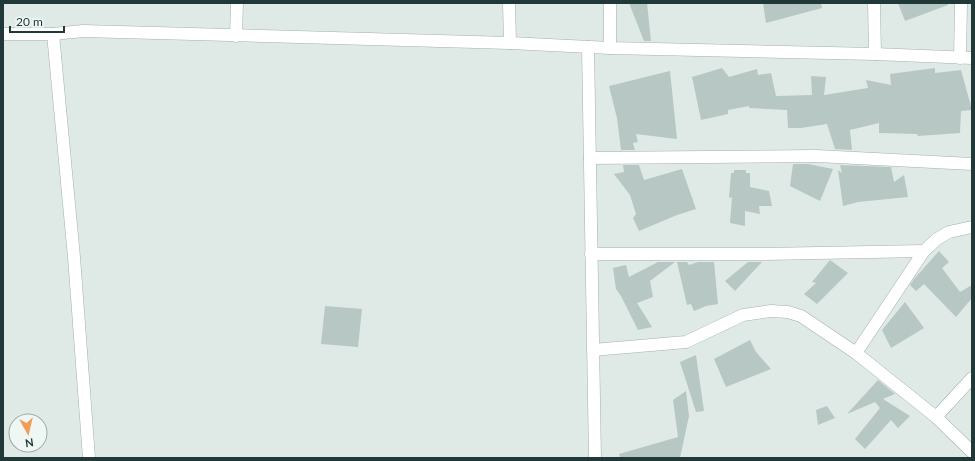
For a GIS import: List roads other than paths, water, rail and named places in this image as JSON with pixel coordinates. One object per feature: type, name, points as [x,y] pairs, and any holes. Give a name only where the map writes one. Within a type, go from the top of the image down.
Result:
[{"type":"street","points":[[236,36],[237,3]]},
{"type":"street","points":[[509,3],[510,43]]},
{"type":"street","points":[[610,3],[610,48]]},
{"type":"street","points":[[874,3],[875,54]]},
{"type":"street","points":[[3,34],[53,34],[83,31],[510,43],[610,48],[875,54],[966,58],[961,3]]},
{"type":"street","points":[[53,34],[74,257],[90,458]]},
{"type":"street","points":[[588,47],[595,458]]},
{"type":"street","points":[[590,158],[817,156],[972,164]]},
{"type":"street","points":[[856,353],[924,251],[937,238],[949,232],[972,225]]},
{"type":"street","points":[[591,254],[765,254],[924,251]]},
{"type":"street","points":[[593,350],[686,342],[742,315],[771,311],[788,312],[801,316],[856,353],[936,417],[972,452]]},
{"type":"street","points":[[936,417],[972,378]]}]
